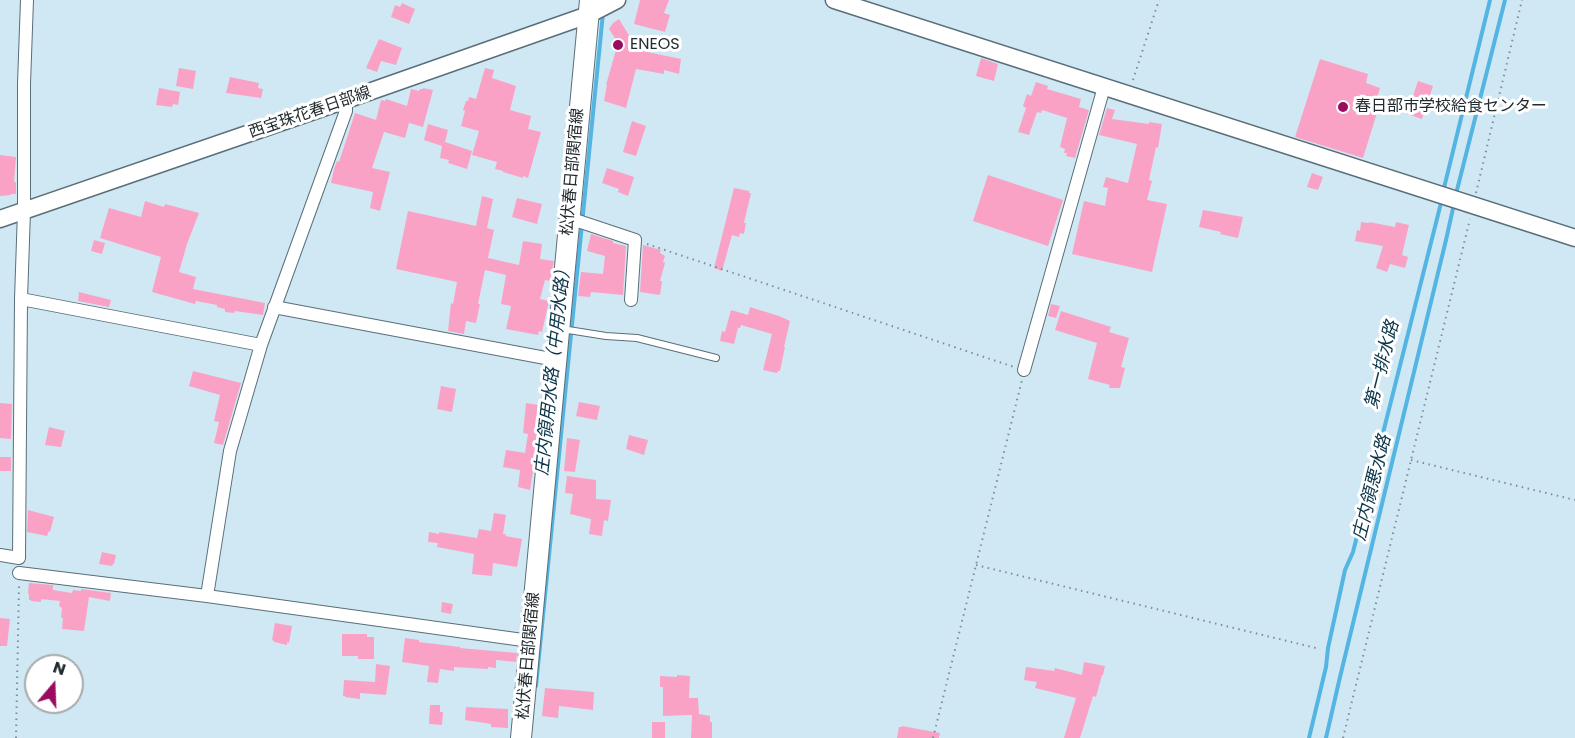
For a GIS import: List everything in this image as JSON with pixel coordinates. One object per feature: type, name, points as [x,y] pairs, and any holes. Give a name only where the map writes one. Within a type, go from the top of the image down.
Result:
[{"type":"main road","name":"松伏春日部関宿線","points":[[521,738],[589,7]]},
{"type":"street","points":[[0,555],[19,558],[27,0]]},
{"type":"street","name":"西宝珠花春日部線","points":[[0,219],[346,100],[589,7],[617,0]]},
{"type":"street","points":[[834,0],[1575,238]]},
{"type":"street","points":[[1024,370],[1104,87]]},
{"type":"street","points":[[207,596],[230,451],[261,345],[346,111],[346,100]]},
{"type":"street","points":[[569,218],[635,240],[631,300]]},
{"type":"street","points":[[21,299],[261,345]]},
{"type":"street","points":[[274,308],[556,360]]},
{"type":"street","points":[[19,573],[530,640]]},
{"type":"lane","points":[[559,329],[637,338],[716,358]]},
{"type":"path","points":[[1128,94],[1159,0]]},
{"type":"path","points":[[1343,738],[1522,0]]},
{"type":"path","points":[[635,240],[1024,370],[933,738]]},
{"type":"path","points":[[1411,460],[1575,500]]},
{"type":"path","points":[[976,565],[1320,650]]},
{"type":"path","points":[[16,738],[19,573]]},
{"type":"building","points":[[640,0],[669,0],[664,13],[670,15],[665,32],[634,24]]},
{"type":"building","points":[[402,3],[415,9],[409,24],[391,17],[395,5],[400,7]]},
{"type":"building","points":[[619,19],[630,37],[628,48],[681,59],[679,74],[664,70],[664,74],[636,69],[626,108],[604,101],[606,85],[618,43],[609,29]]},
{"type":"building","points":[[379,39],[402,48],[396,65],[381,61],[377,72],[366,68]]},
{"type":"building","points":[[981,58],[998,64],[994,81],[976,76]]},
{"type":"building","name":"春日部市学校給食センター","points":[[1320,59],[1368,74],[1366,83],[1380,88],[1376,101],[1383,103],[1379,114],[1377,113],[1363,158],[1295,137]]},
{"type":"building","points":[[179,68],[196,71],[193,89],[176,86]]},
{"type":"building","points":[[485,68],[494,70],[492,78],[516,86],[510,110],[531,116],[528,129],[541,132],[528,178],[495,169],[497,162],[472,155],[479,131],[461,126],[465,111],[463,110],[469,97],[476,99]]},
{"type":"building","points":[[230,77],[259,83],[258,88],[263,89],[261,98],[226,93]]},
{"type":"building","points":[[1418,81],[1433,86],[1422,119],[1407,114]]},
{"type":"building","points":[[1036,82],[1048,86],[1047,89],[1081,99],[1079,107],[1089,110],[1075,158],[1066,156],[1065,149],[1060,147],[1067,118],[1042,110],[1041,113],[1037,112],[1029,135],[1018,132],[1026,108],[1023,106],[1027,94],[1031,96]]},
{"type":"building","points":[[159,88],[180,92],[178,105],[173,104],[172,107],[156,105]]},
{"type":"building","points":[[423,88],[433,90],[423,127],[409,123],[405,138],[384,132],[372,168],[390,172],[380,211],[370,208],[373,192],[331,183],[355,113],[376,120],[381,100],[386,99],[407,106],[411,89],[419,91]]},
{"type":"building","points":[[1107,108],[1115,110],[1112,119],[1162,124],[1149,180],[1152,181],[1147,200],[1167,204],[1152,272],[1072,254],[1084,201],[1105,206],[1108,188],[1103,187],[1106,177],[1128,183],[1137,144],[1099,135]]},
{"type":"building","points":[[632,121],[646,126],[636,156],[623,152]]},
{"type":"building","points":[[428,124],[448,130],[445,142],[472,151],[467,169],[440,158],[442,146],[424,140]]},
{"type":"building","points":[[0,155],[16,157],[14,182],[16,182],[16,194],[0,196]]},
{"type":"building","points":[[607,168],[634,177],[628,196],[618,192],[619,189],[602,183]]},
{"type":"building","points":[[1312,173],[1323,177],[1318,190],[1307,187]]},
{"type":"building","points":[[988,175],[1063,200],[1048,246],[973,221]]},
{"type":"building","points":[[734,188],[751,193],[744,223],[746,223],[744,234],[740,233],[739,237],[732,235],[722,271],[714,268]]},
{"type":"building","points":[[482,196],[493,199],[487,228],[494,230],[488,258],[519,265],[523,241],[542,244],[540,259],[554,261],[550,281],[545,280],[540,299],[549,301],[542,332],[539,331],[538,335],[506,329],[511,306],[501,304],[506,275],[485,270],[476,323],[466,321],[464,334],[448,331],[451,303],[453,304],[457,282],[396,269],[408,211],[476,226]]},
{"type":"building","points":[[517,198],[542,204],[537,224],[512,217]]},
{"type":"building","points":[[145,201],[199,213],[179,272],[196,277],[193,289],[265,303],[263,315],[225,312],[225,309],[217,305],[196,301],[195,304],[152,292],[161,257],[100,238],[109,208],[141,217]]},
{"type":"building","points":[[1203,210],[1243,217],[1238,238],[1199,227]]},
{"type":"building","points":[[1361,222],[1395,227],[1396,222],[1409,225],[1402,255],[1408,257],[1405,268],[1390,264],[1387,272],[1376,268],[1383,246],[1355,241]]},
{"type":"building","points":[[591,234],[626,246],[623,295],[591,292],[590,297],[578,296],[581,272],[603,274],[605,256],[587,251]]},
{"type":"building","points":[[94,240],[105,243],[102,254],[91,251]]},
{"type":"building","points":[[643,245],[661,250],[660,253],[665,256],[660,295],[640,292]]},
{"type":"building","points":[[79,292],[111,300],[109,307],[78,301]]},
{"type":"building","points":[[1051,304],[1060,306],[1056,318],[1048,316]]},
{"type":"building","points":[[750,307],[790,321],[780,371],[777,373],[763,370],[772,334],[741,325],[734,344],[720,341],[731,310],[748,315]]},
{"type":"building","points":[[1061,311],[1111,327],[1109,332],[1129,338],[1121,367],[1125,368],[1120,388],[1109,388],[1110,385],[1088,379],[1097,343],[1055,330]]},
{"type":"building","points":[[193,371],[241,383],[223,445],[214,443],[219,422],[214,421],[220,395],[189,386]]},
{"type":"building","points":[[441,386],[456,389],[452,412],[437,409]]},
{"type":"building","points":[[579,402],[600,406],[597,420],[576,416]]},
{"type":"building","points":[[0,403],[12,404],[11,439],[0,438]]},
{"type":"building","points":[[526,403],[539,405],[536,453],[530,490],[518,487],[520,470],[503,467],[506,450],[525,453],[528,434],[523,433]]},
{"type":"building","points":[[49,427],[65,431],[61,447],[45,445]]},
{"type":"building","points":[[629,435],[648,440],[644,455],[626,449]]},
{"type":"building","points":[[567,438],[580,440],[575,472],[564,471]]},
{"type":"building","points":[[0,457],[11,457],[11,471],[0,471]]},
{"type":"building","points":[[567,476],[596,480],[596,499],[611,500],[608,521],[604,520],[602,536],[589,534],[591,519],[570,514],[573,494],[565,493]]},
{"type":"building","points":[[28,510],[54,517],[47,536],[27,532]]},
{"type":"building","points":[[494,513],[506,515],[503,534],[506,534],[505,536],[522,539],[517,567],[493,563],[492,576],[472,574],[474,554],[437,547],[438,543],[428,542],[429,532],[477,538],[479,529],[491,531]]},
{"type":"building","points":[[102,552],[116,555],[112,566],[99,564]]},
{"type":"building","points":[[29,583],[53,585],[53,590],[72,593],[73,590],[81,591],[81,589],[111,593],[110,601],[89,597],[84,631],[62,629],[60,601],[29,600]]},
{"type":"building","points":[[442,602],[453,604],[451,614],[441,612]]},
{"type":"building","points":[[0,618],[10,619],[7,646],[0,646]]},
{"type":"building","points":[[275,623],[292,626],[287,645],[272,640]]},
{"type":"building","points":[[342,634],[367,634],[367,637],[374,637],[374,659],[342,656]]},
{"type":"building","points":[[405,638],[460,648],[517,653],[516,662],[496,660],[496,668],[488,667],[488,669],[454,667],[454,671],[440,669],[438,683],[427,682],[429,666],[402,662]]},
{"type":"building","points":[[1084,662],[1105,666],[1103,675],[1096,697],[1093,696],[1080,738],[1064,738],[1076,698],[1035,688],[1037,682],[1024,680],[1026,667],[1054,671],[1055,668],[1082,675]]},
{"type":"building","points":[[376,664],[390,666],[386,695],[360,693],[360,699],[343,696],[344,680],[375,682]]},
{"type":"building","points":[[677,675],[690,676],[689,698],[698,698],[699,714],[710,716],[712,738],[691,738],[692,715],[663,716],[663,687],[660,687],[660,676],[677,677]]},
{"type":"building","points":[[545,688],[594,692],[593,710],[559,706],[558,718],[542,716]]},
{"type":"building","points":[[430,705],[440,705],[440,712],[443,712],[442,725],[429,724]]},
{"type":"building","points":[[466,707],[508,709],[508,728],[491,727],[491,724],[465,720]]},
{"type":"building","points":[[652,722],[665,722],[665,738],[652,738]]},
{"type":"building","points":[[899,727],[940,733],[939,738],[897,738]]},
{"type":"waterway","name":"第一排水路","points":[[1443,192],[1490,0]]},
{"type":"waterway","name":"庄内領悪水路","points":[[1456,194],[1505,0]]},
{"type":"waterway","name":"庄内領用水路（中用水路）","points":[[536,686],[603,13]]},
{"type":"waterway","name":"第一排水路","points":[[1309,738],[1345,570],[1353,552],[1442,199]]},
{"type":"waterway","name":"庄内領悪水路","points":[[1326,738],[1454,204]]},
{"type":"place","name":"ENEOS","points":[[618,45]]},
{"type":"place","name":"春日部市学校給食センター","points":[[1343,107]]}]
